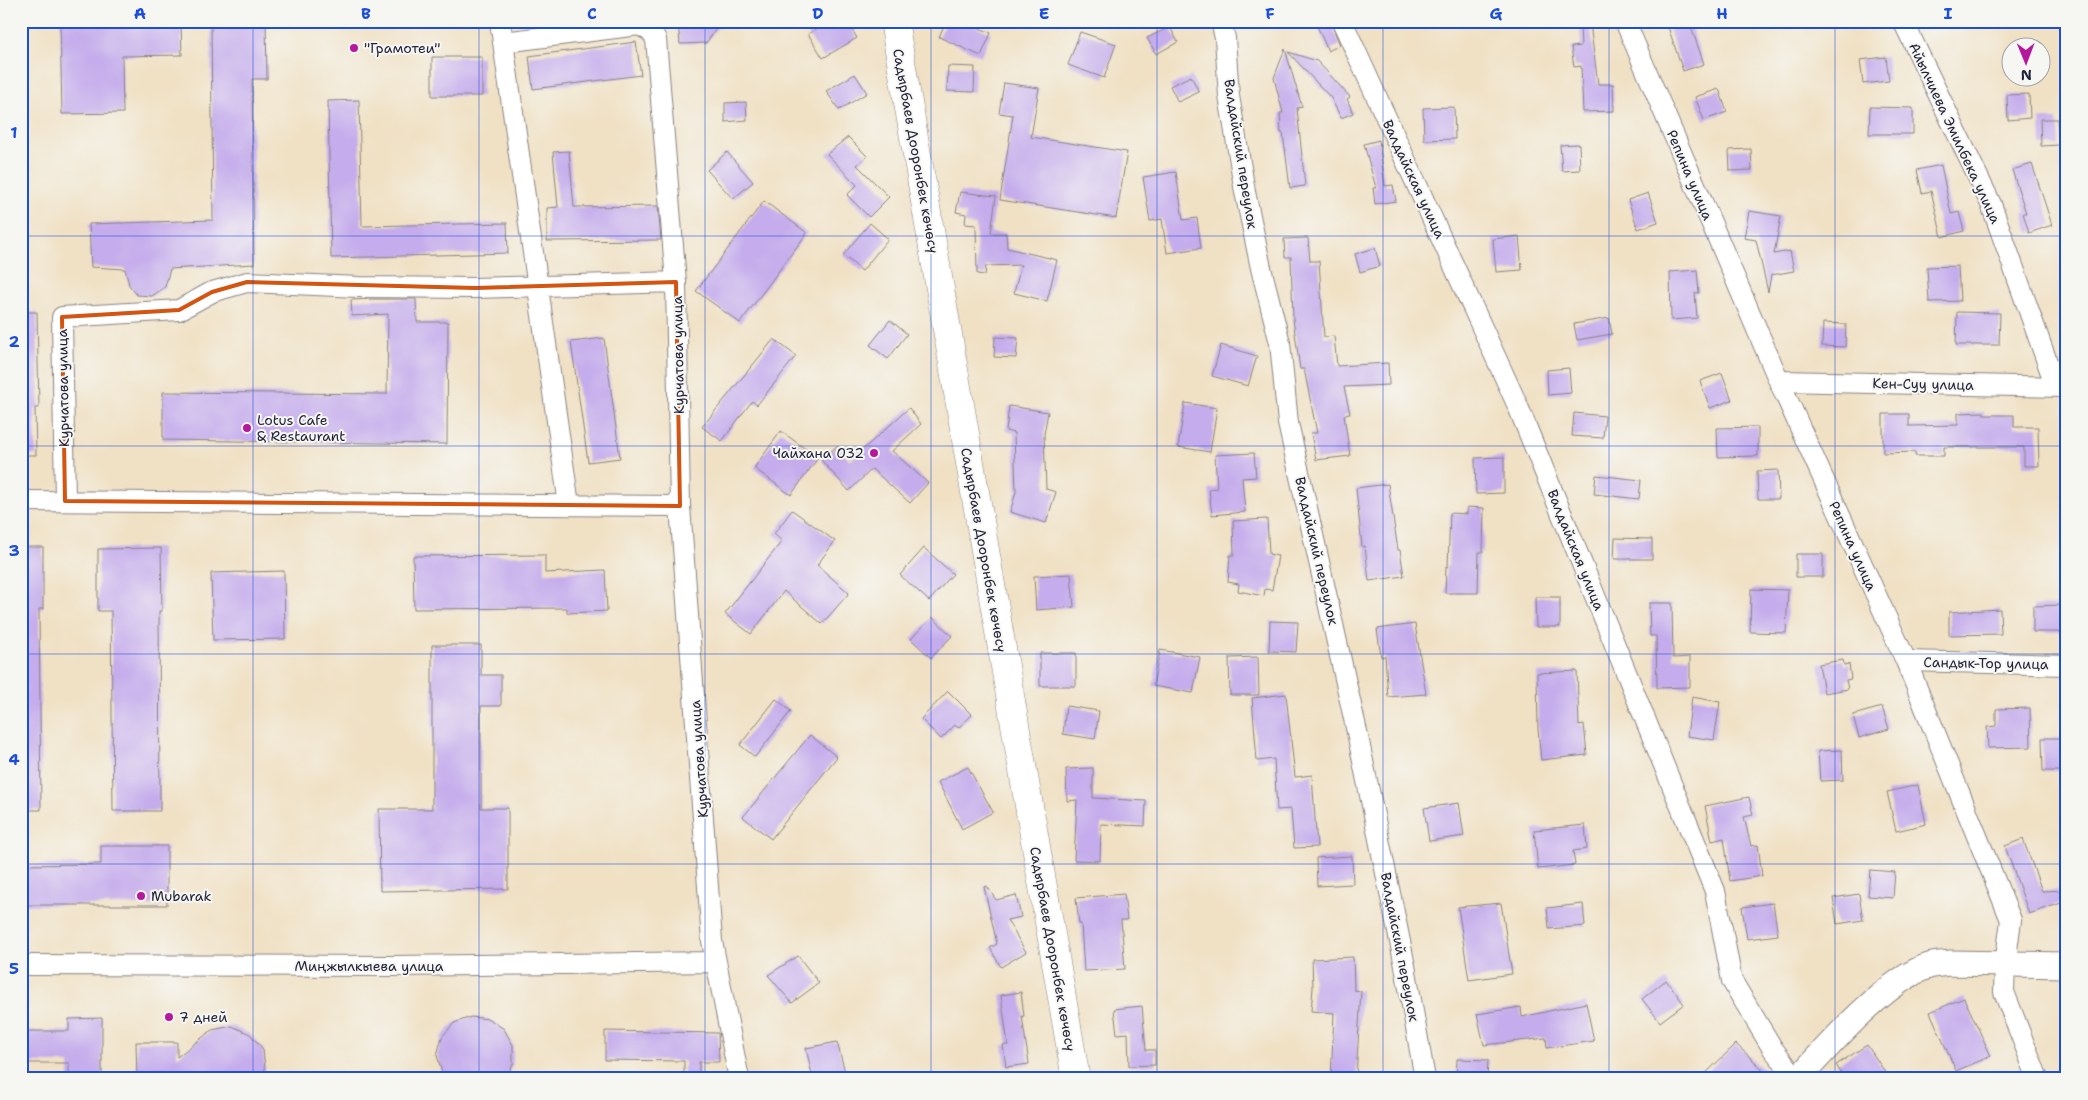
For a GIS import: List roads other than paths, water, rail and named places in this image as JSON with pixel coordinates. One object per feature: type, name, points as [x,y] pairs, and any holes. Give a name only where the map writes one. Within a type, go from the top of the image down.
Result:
[{"type":"main road","name":"Садырбаев Дооронбек көчөсү","points":[[894,21],[1076,1079]]},
{"type":"street","points":[[500,21],[569,505]]},
{"type":"street","name":"Валдайский переулок","points":[[1221,21],[1225,38],[1229,96],[1243,184],[1261,268],[1280,343],[1288,423],[1357,732],[1425,1079]]},
{"type":"street","name":"Валдайская улица","points":[[1342,21],[1517,404],[1715,891],[1732,981],[1774,1049],[1798,1079],[1835,1039],[1884,994],[1913,973],[1930,965],[1948,963],[2067,965]]},
{"type":"street","name":"Репина улица","points":[[1624,21],[1779,381],[1906,661],[2011,920],[2005,965],[2004,992],[2038,1079]]},
{"type":"street","name":"Айылчиева Эмилбека улица","points":[[1902,21],[1991,204],[2061,387]]},
{"type":"street","points":[[504,42],[639,26],[650,31],[656,39],[676,282]]},
{"type":"street","name":"Курчатова улица","points":[[65,501],[62,317],[180,310],[212,292],[246,282],[359,287],[538,287],[661,281],[676,282],[680,506],[712,941],[739,1079]]},
{"type":"street","name":"Кен-Суу улица","points":[[1779,381],[2061,387]]},
{"type":"street","points":[[21,501],[680,506]]},
{"type":"street","name":"Сандык-Тор улица","points":[[1906,661],[2067,664]]},
{"type":"street","name":"Миңжылкыева улица","points":[[21,966],[393,966],[716,962]]},
{"type":"place","name":"\"Грамотеи\"","points":[[354,48]]},
{"type":"place","name":"Lotus Cafe & Restaurant","points":[[247,428]]},
{"type":"place","name":"Чайхана 032","points":[[874,453]]},
{"type":"place","name":"Mubarak","points":[[141,896]]},
{"type":"place","name":"7 дней","points":[[169,1017]]}]
